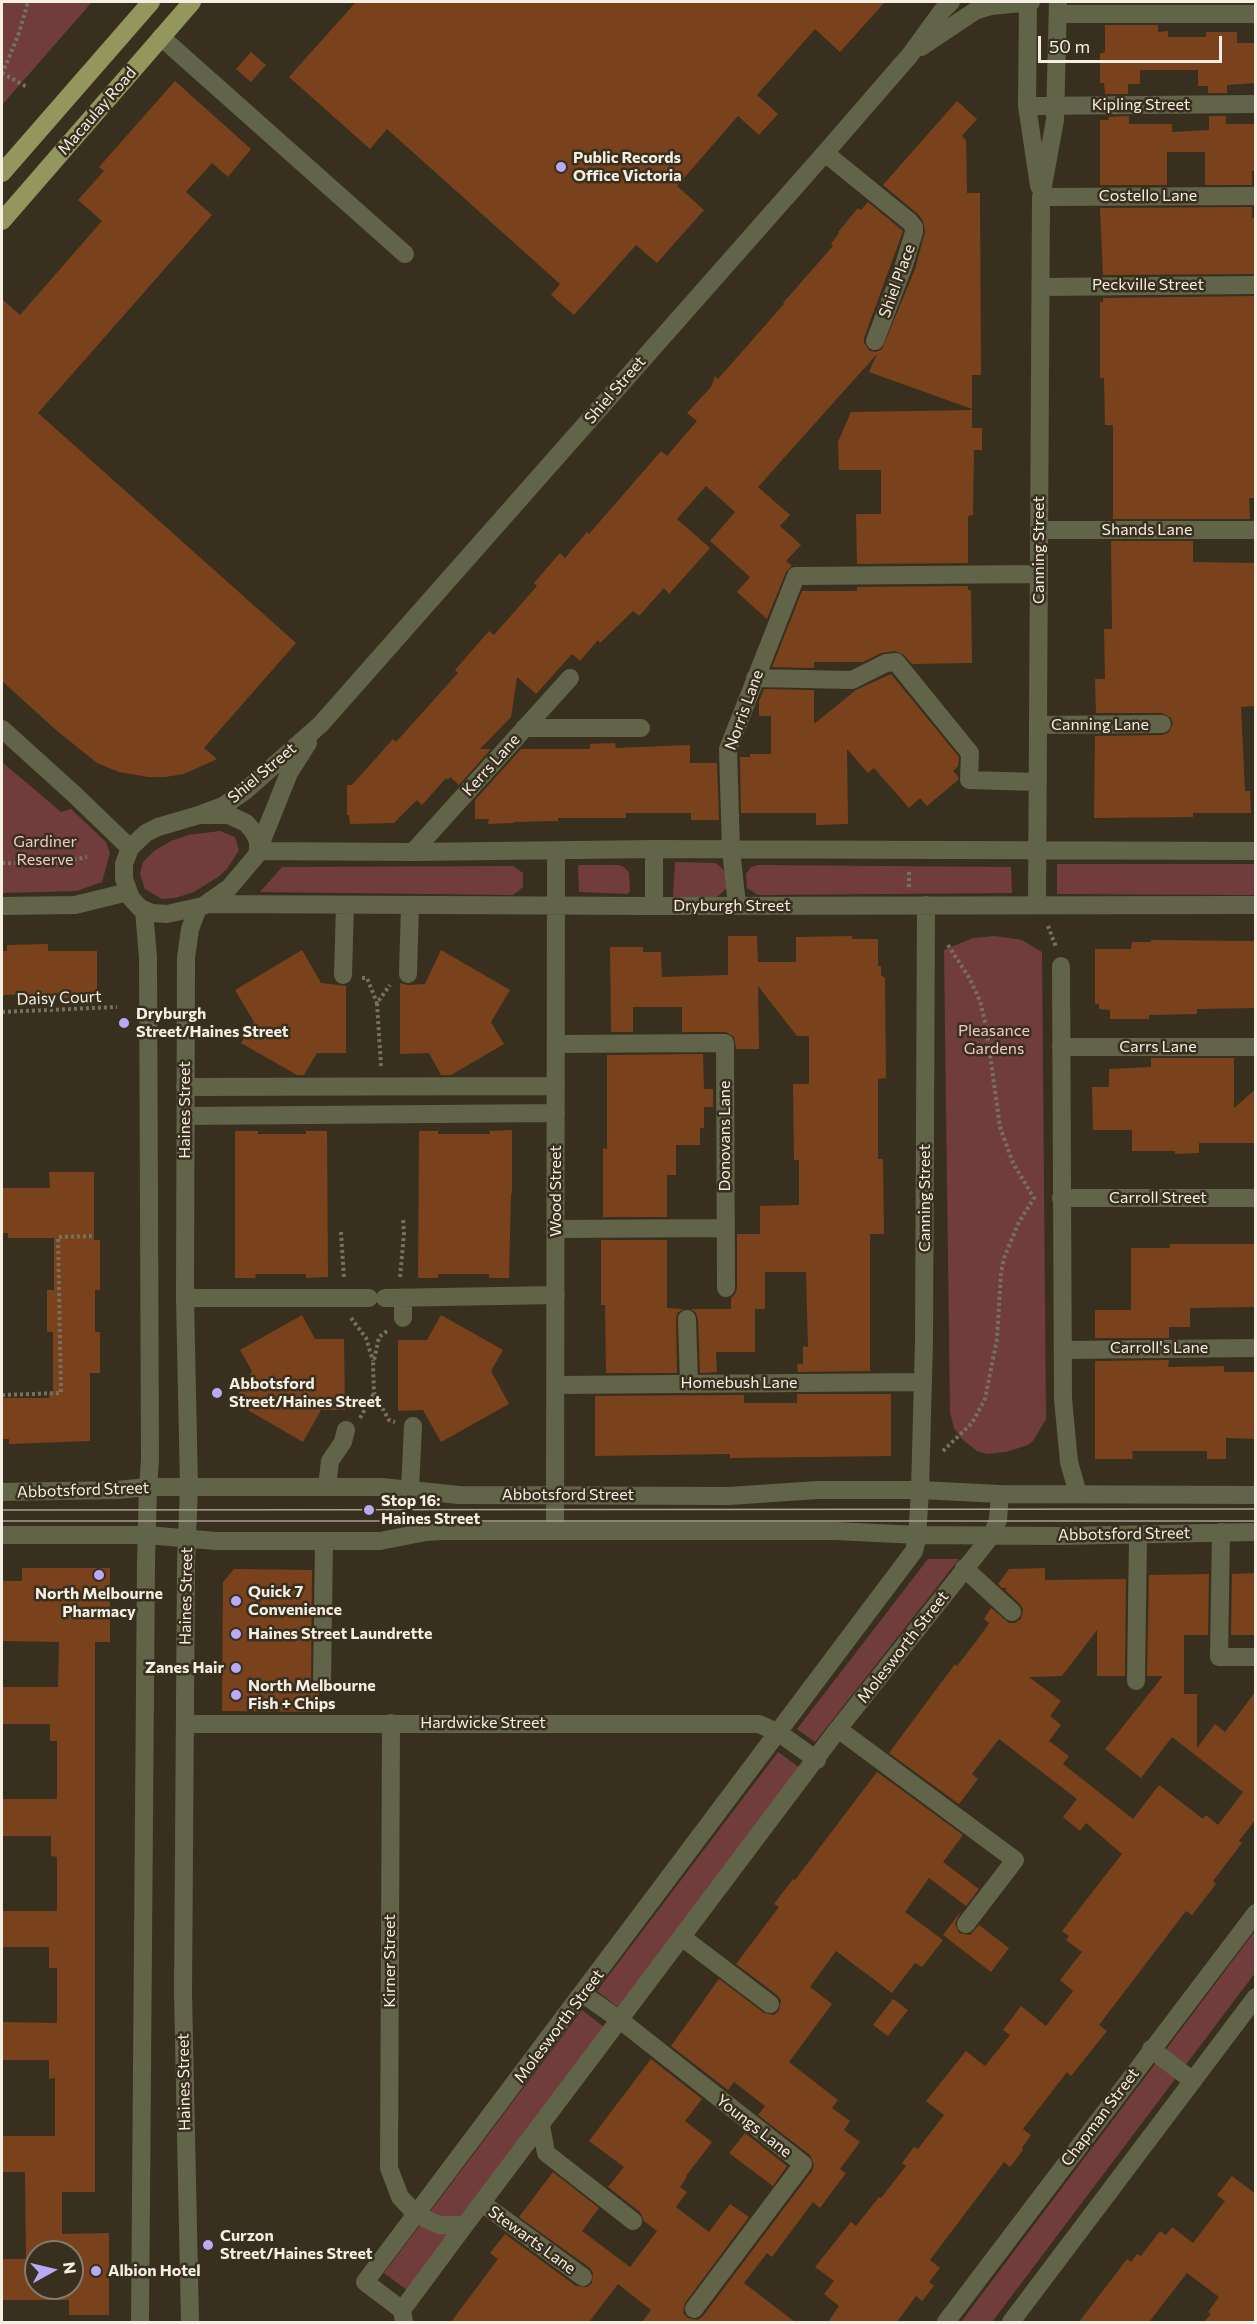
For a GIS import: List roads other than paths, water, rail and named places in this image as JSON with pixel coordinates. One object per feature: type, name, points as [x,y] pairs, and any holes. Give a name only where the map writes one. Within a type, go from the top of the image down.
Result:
[{"type":"main road","name":"Macaulay Road","points":[[2,173],[151,2]]},
{"type":"main road","name":"Macaulay Road","points":[[4,216],[192,2]]},
{"type":"street","name":"Shiel Street","points":[[199,815],[223,806],[245,791],[321,724],[825,153],[910,55],[951,2]]},
{"type":"street","name":"Shiel Street","points":[[910,55],[975,11],[991,6],[1029,2]]},
{"type":"street","name":"Canning Street","points":[[1029,2],[1027,105],[1041,196],[1037,904]]},
{"type":"street","points":[[1058,8],[1256,14]]},
{"type":"street","name":"Canning Street","points":[[1041,196],[1054,133],[1057,105],[1058,8]]},
{"type":"street","points":[[161,37],[405,254]]},
{"type":"street","name":"Kipling Street","points":[[1027,105],[1256,104]]},
{"type":"street","name":"Shiel Place","points":[[825,153],[914,227],[904,265],[875,341]]},
{"type":"street","name":"Costello Lane","points":[[1041,196],[1256,196]]},
{"type":"street","name":"Peckville Street","points":[[1041,287],[1256,285]]},
{"type":"street","name":"Shands Lane","points":[[1039,530],[1256,530]]},
{"type":"street","name":"Norris Lane","points":[[737,905],[730,850],[728,749],[796,576],[1039,574]]},
{"type":"street","points":[[755,678],[852,680],[886,663],[896,662],[970,753],[969,780],[1038,782]]},
{"type":"street","name":"Kerrs Lane","points":[[413,852],[570,678]]},
{"type":"street","name":"Shiel Street","points":[[258,849],[289,773],[321,724]]},
{"type":"street","name":"Canning Lane","points":[[1038,725],[1162,724]]},
{"type":"street","points":[[524,728],[641,728]]},
{"type":"street","points":[[2,729],[130,848]]},
{"type":"street","points":[[199,815],[229,815],[238,819],[255,834],[258,849],[238,879],[203,906],[167,914],[144,910],[136,904],[128,892],[123,871],[130,848],[146,833],[158,827],[199,815]]},
{"type":"street","points":[[258,849],[413,852],[654,849],[1256,851]]},
{"type":"street","points":[[654,849],[654,906]]},
{"type":"street","name":"Wood Street","points":[[555,1531],[556,851]]},
{"type":"street","points":[[2,906],[75,905],[128,892]]},
{"type":"street","points":[[344,975],[345,905]]},
{"type":"street","points":[[408,974],[410,905]]},
{"type":"street","name":"Canning Street","points":[[917,905],[923,1382],[920,1490]]},
{"type":"street","name":"Dryburgh Street","points":[[203,906],[1256,905]]},
{"type":"street","name":"Haines Street","points":[[190,2322],[183,1993],[184,1724],[189,1487],[185,1298],[185,1087],[187,943],[203,906]]},
{"type":"street","points":[[140,2322],[147,1487],[150,1460],[148,957],[144,910]]},
{"type":"street","points":[[1061,966],[1063,1350],[1066,1442],[1078,1494]]},
{"type":"street","name":"Donovans Lane","points":[[557,1044],[724,1043],[726,1228]]},
{"type":"street","name":"Carrs Lane","points":[[1061,1047],[1256,1047]]},
{"type":"street","points":[[185,1087],[556,1086]]},
{"type":"street","points":[[186,1116],[556,1113]]},
{"type":"street","name":"Carroll Street","points":[[1061,1198],[1256,1198]]},
{"type":"street","points":[[556,1229],[726,1228],[726,1288]]},
{"type":"street","points":[[185,1298],[371,1300],[556,1295]]},
{"type":"street","points":[[371,1300],[403,1318]]},
{"type":"street","points":[[687,1319],[689,1383]]},
{"type":"street","name":"Carroll's Lane","points":[[1063,1350],[1256,1348]]},
{"type":"street","name":"Homebush Lane","points":[[556,1385],[923,1382]]},
{"type":"street","points":[[411,1490],[413,1426]]},
{"type":"street","points":[[327,1487],[330,1461],[343,1442],[346,1430]]},
{"type":"street","name":"Abbotsford Street","points":[[2,1492],[117,1490],[147,1487],[382,1487],[459,1495],[729,1496],[818,1490],[920,1490],[1000,1494],[1256,1496]]},
{"type":"street","points":[[918,1535],[920,1490]]},
{"type":"street","points":[[992,1535],[998,1521],[1000,1494]]},
{"type":"street","name":"Abbotsford Street","points":[[2,1536],[147,1535],[188,1539],[380,1541],[426,1532],[835,1531],[918,1535],[1138,1535],[1256,1532]]},
{"type":"street","points":[[1221,1532],[1219,1657],[1256,1657]]},
{"type":"street","name":"Molesworth Street","points":[[918,1535],[915,1551],[905,1566],[365,2282],[403,2316],[465,2224],[838,1730],[992,1535]]},
{"type":"street","points":[[1136,1681],[1138,1535]]},
{"type":"street","points":[[322,1683],[324,1541]]},
{"type":"street","points":[[964,1568],[1012,1612]]},
{"type":"street","name":"Kirner Street","points":[[391,1723],[389,2168],[400,2197],[416,2214]]},
{"type":"street","name":"Hardwicke Street","points":[[184,1724],[759,1724],[779,1733]]},
{"type":"street","points":[[838,1730],[1015,1860],[966,1924]]},
{"type":"street","points":[[779,1733],[817,1760]]},
{"type":"street","name":"Chapman Street","points":[[946,2322],[1256,1913]]},
{"type":"street","points":[[682,1938],[770,2004]]},
{"type":"street","points":[[583,1994],[620,2020]]},
{"type":"street","points":[[1011,2322],[1256,1997]]},
{"type":"street","name":"Youngs Lane","points":[[620,2020],[803,2164],[694,2309]]},
{"type":"street","points":[[1151,2049],[1193,2081]]},
{"type":"street","points":[[541,2125],[546,2153],[633,2221]]},
{"type":"street","name":"Stewarts Lane","points":[[482,2203],[583,2277]]},
{"type":"street","points":[[416,2214],[439,2225],[465,2224]]},
{"type":"tram line","points":[[2,1510],[1256,1509]]},
{"type":"tram line","points":[[2,1521],[1256,1521]]},
{"type":"place","name":"Public Records Office Victoria","points":[[561,167]]},
{"type":"place","name":"Dryburgh Street/Haines Street","points":[[124,1023]]},
{"type":"place","name":"Abbotsford Street/Haines Street","points":[[217,1393]]},
{"type":"place","name":"Stop 16: Haines Street","points":[[369,1510]]},
{"type":"place","name":"North Melbourne Pharmacy","points":[[99,1575]]},
{"type":"place","name":"Quick 7 Convenience","points":[[236,1601]]},
{"type":"place","name":"Haines Street Laundrette","points":[[236,1634]]},
{"type":"place","name":"Zanes Hair","points":[[236,1668]]},
{"type":"place","name":"North Melbourne Fish + Chips","points":[[236,1695]]},
{"type":"place","name":"Curzon Street/Haines Street","points":[[208,2245]]},
{"type":"place","name":"Albion Hotel","points":[[96,2271]]},
{"type":"park label","name":"Gardiner Reserve","points":[[45,851]]},
{"type":"park label","name":"Pleasance Gardens","points":[[994,1040]]}]
